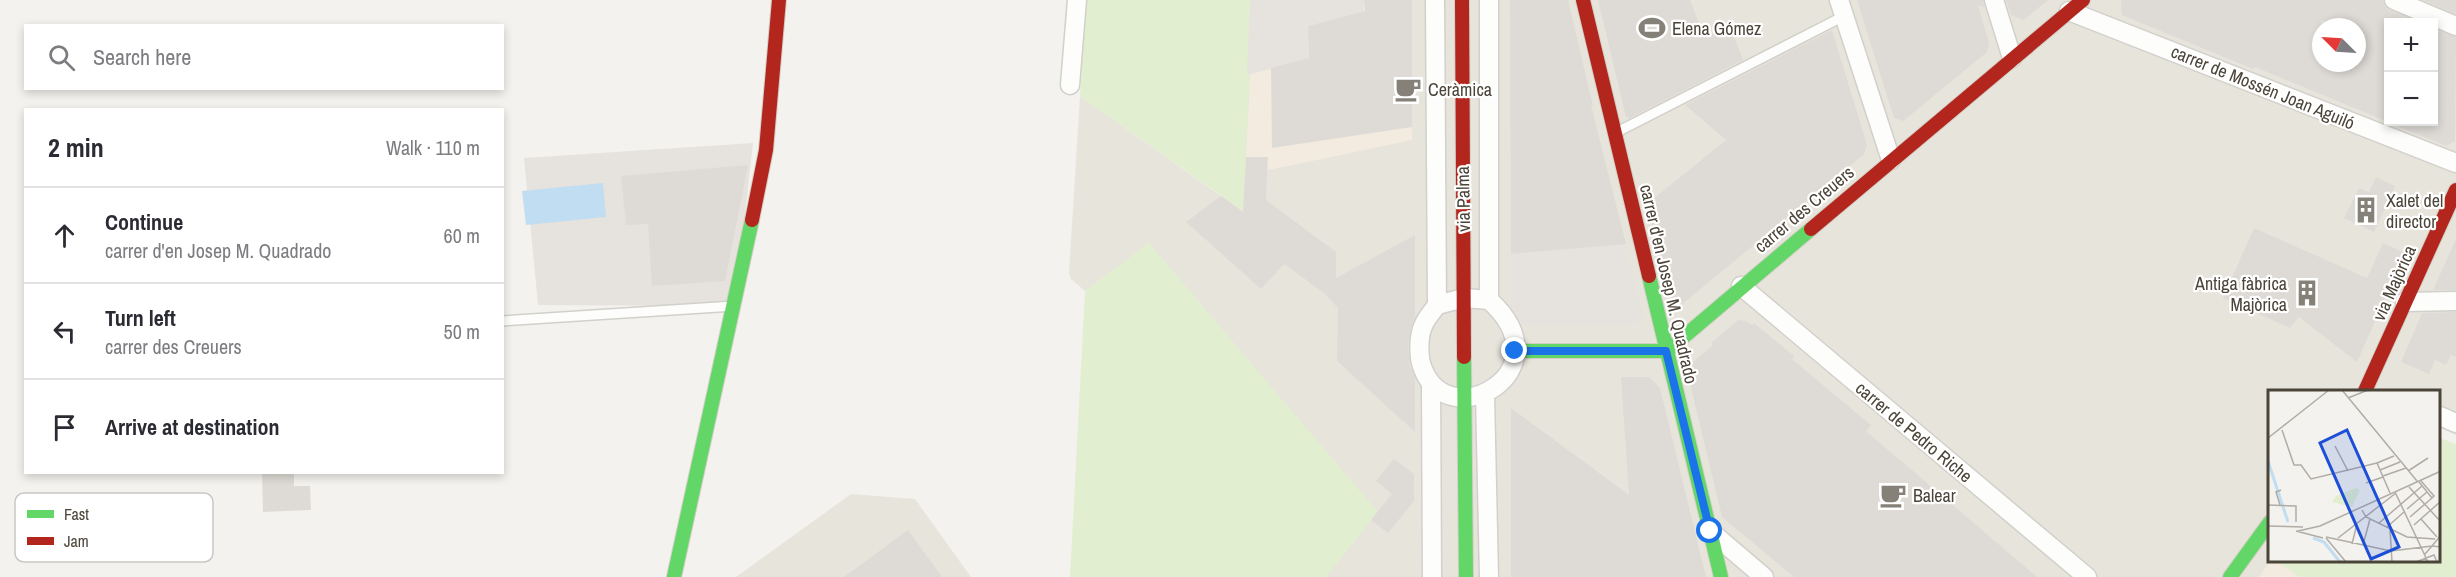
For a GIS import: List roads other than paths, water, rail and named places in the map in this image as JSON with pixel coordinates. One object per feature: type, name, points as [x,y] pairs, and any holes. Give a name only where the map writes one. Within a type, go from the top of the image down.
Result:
[{"type":"street","points":[[675,577],[735,306],[766,150],[779,0]]},
{"type":"street","points":[[1070,86],[1077,0]]},
{"type":"street","name":"via Palma","points":[[1435,0],[1437,305]]},
{"type":"street","name":"via Palma","points":[[1462,0],[1467,577]]},
{"type":"street","name":"via Palma","points":[[1489,0],[1489,300]]},
{"type":"street","name":"carrer d'en Josep M. Quadrado","points":[[1583,0],[1721,577]]},
{"type":"street","points":[[1994,0],[2012,58]]},
{"type":"street","points":[[2394,0],[2456,26]]},
{"type":"street","name":"carrer des Creuers","points":[[1666,351],[2076,5]]},
{"type":"street","name":"carrer de Mossén Joan Aguiló","points":[[2076,5],[2456,164]]},
{"type":"street","points":[[1841,8],[1891,160]]},
{"type":"street","name":"via Majòrica","points":[[2370,390],[2405,302],[2456,190]]},
{"type":"street","name":"carrer de Pedro Riche","points":[[1741,286],[2087,577]]},
{"type":"street","points":[[1464,298],[1489,300],[1512,327],[1515,351],[1515,358],[1506,378],[1500,385],[1485,394],[1465,398],[1439,391],[1426,378],[1419,360],[1423,325],[1437,305],[1464,298]]},
{"type":"street","points":[[2405,302],[2456,301]]},
{"type":"street","points":[[1515,351],[1666,351]]},
{"type":"street","points":[[1431,384],[1432,577]]},
{"type":"street","points":[[1485,394],[1489,577]]},
{"type":"street","points":[[2441,417],[2456,423]]},
{"type":"street","points":[[2230,577],[2268,525]]},
{"type":"street","points":[[1710,531],[1764,577]]},
{"type":"lane","points":[[1615,133],[1841,8]]},
{"type":"lane","points":[[504,321],[735,306]]},
{"type":"water","points":[[603,183],[606,217],[526,225],[522,191]]},
{"type":"place","name":"Elena Gómez","points":[[1652,28]]},
{"type":"place","name":"Ceràmica","points":[[1408,89]]},
{"type":"place","name":"Xalet del director","points":[[2366,210]]},
{"type":"place","name":"Antiga fàbrica Majòrica","points":[[2307,293]]},
{"type":"place","name":"Balear","points":[[1893,495]]}]
